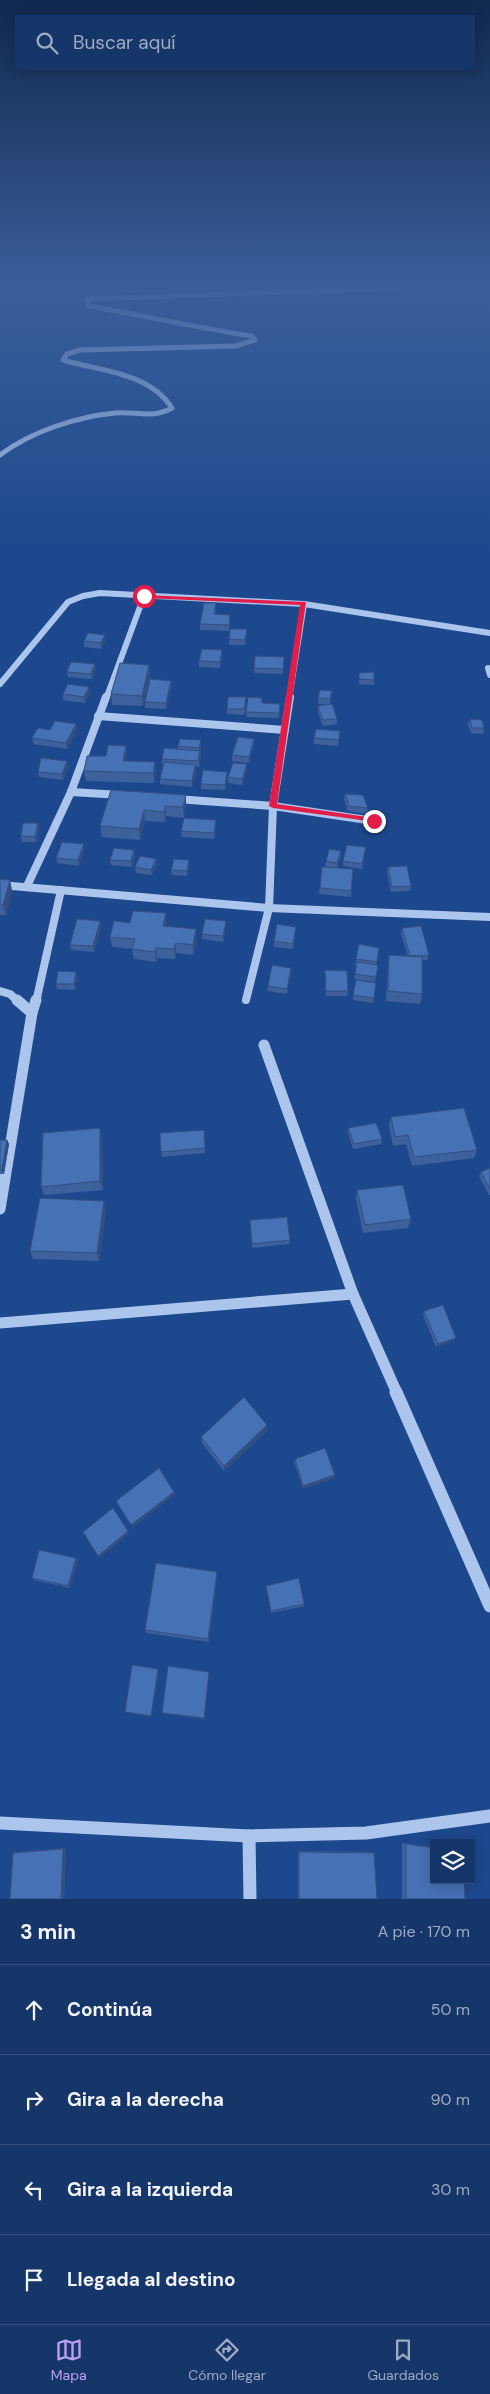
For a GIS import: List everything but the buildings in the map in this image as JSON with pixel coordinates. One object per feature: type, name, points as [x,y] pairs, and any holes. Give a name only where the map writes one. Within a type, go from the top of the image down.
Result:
[{"type":"street","points":[[0,455],[35,434],[83,420],[113,413],[162,414],[172,408],[169,400],[154,388],[128,376],[110,372]]},
{"type":"street","points":[[0,684],[68,602],[83,596],[100,593],[304,604],[490,633]]},
{"type":"street","points":[[27,886],[71,792],[144,596]]},
{"type":"street","points":[[246,1000],[269,908],[273,806],[304,604]]},
{"type":"street","points":[[98,716],[285,730]]},
{"type":"street","points":[[71,792],[129,796]]},
{"type":"street","points":[[167,798],[273,806],[374,821]]},
{"type":"street","points":[[0,885],[269,908],[490,917]]},
{"type":"street","points":[[0,1209],[32,1013],[61,890]]},
{"type":"street","points":[[0,991],[10,994],[32,1013]]},
{"type":"street","points":[[264,1045],[353,1294],[490,1606]]},
{"type":"street","points":[[0,1323],[353,1294]]},
{"type":"street","points":[[0,1823],[250,1836],[366,1833],[490,1816]]},
{"type":"street","points":[[250,1836],[250,1899]]},
{"type":"route","points":[[144,596],[304,604],[273,806],[374,821]]}]
